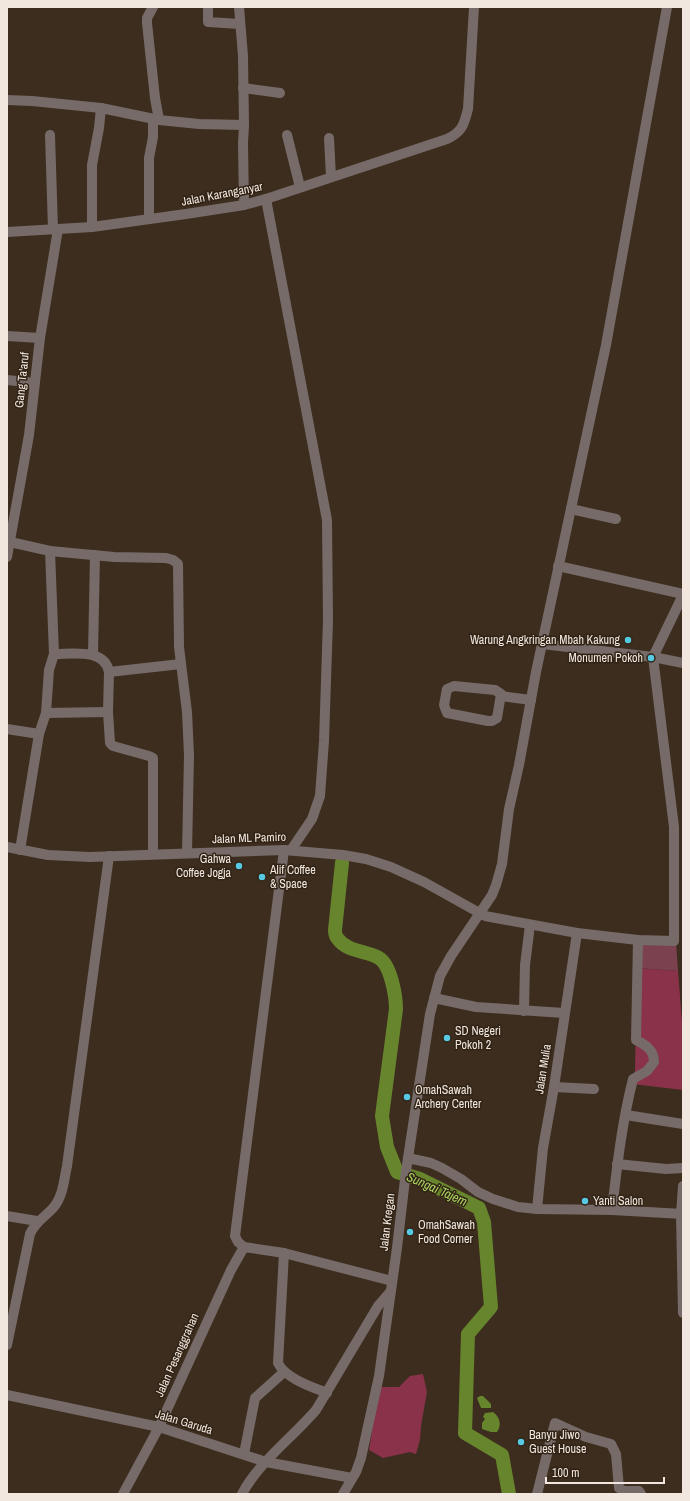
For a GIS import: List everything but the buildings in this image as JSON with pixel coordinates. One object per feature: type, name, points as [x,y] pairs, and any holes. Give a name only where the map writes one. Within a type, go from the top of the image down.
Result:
[{"type":"street","points":[[149,219],[149,158],[156,119],[147,18],[153,7]]},
{"type":"street","points":[[208,7],[208,22],[240,24]]},
{"type":"street","points":[[239,7],[243,56],[244,205]]},
{"type":"street","name":"Jalan Karanganyar","points":[[7,232],[92,227],[244,205],[447,139],[456,134],[465,122],[468,110],[474,7]]},
{"type":"street","name":"Jalan Kregan","points":[[343,1494],[359,1466],[379,1376],[392,1286],[405,1174],[426,1033],[434,998],[440,976],[451,956],[494,890],[502,864],[510,809],[542,644],[606,345],[667,7]]},
{"type":"street","points":[[243,88],[280,93]]},
{"type":"street","points":[[7,100],[101,108],[156,119],[199,124],[244,125]]},
{"type":"street","points":[[92,227],[92,165],[100,128],[101,108]]},
{"type":"street","name":"Gang Ta'aruf","points":[[7,557],[29,435],[40,338],[55,229],[50,135]]},
{"type":"street","points":[[287,135],[300,187]]},
{"type":"street","points":[[329,138],[331,177]]},
{"type":"street","points":[[242,1494],[254,1475],[316,1410],[378,1306],[392,1286],[284,1253],[244,1247],[238,1242],[235,1236],[288,850],[312,819],[320,796],[324,741],[328,620],[327,520],[266,199]]},
{"type":"street","points":[[7,336],[40,338]]},
{"type":"street","points":[[7,380],[35,383]]},
{"type":"street","points":[[571,509],[616,519]]},
{"type":"street","points":[[10,542],[50,551],[95,555],[166,558],[177,562],[179,568],[179,647],[187,712],[189,755],[187,853]]},
{"type":"street","points":[[20,850],[39,734],[46,713],[49,670],[54,654],[50,551]]},
{"type":"street","points":[[93,654],[95,555]]},
{"type":"street","points":[[558,566],[683,595],[653,657]]},
{"type":"street","points":[[542,644],[653,657],[683,663]]},
{"type":"street","points":[[54,654],[93,654],[103,660],[109,672],[108,712],[110,743],[113,746],[153,758],[153,854]]},
{"type":"street","name":"Jalan ML Pamiro","points":[[7,847],[65,856],[288,850],[343,855],[391,867],[424,882],[485,916],[577,933],[638,940],[672,942],[675,940],[674,827],[653,657]]},
{"type":"street","points":[[109,672],[181,664]]},
{"type":"street","points":[[454,686],[495,690],[499,691],[501,696],[498,716],[492,721],[449,714],[445,708],[447,689],[454,686]]},
{"type":"street","points":[[501,696],[531,700]]},
{"type":"street","points":[[46,713],[108,712]]},
{"type":"street","points":[[7,729],[39,734]]},
{"type":"street","points":[[7,1345],[30,1234],[37,1221],[52,1208],[59,1199],[68,1166],[109,856]]},
{"type":"street","points":[[524,1011],[525,965],[530,925]]},
{"type":"street","name":"Jalan Mulia","points":[[536,1209],[544,1141],[554,1087],[577,933]]},
{"type":"street","points":[[612,1210],[617,1164],[633,1079],[647,1071],[654,1062],[652,1052],[647,1046],[636,1040],[638,940]]},
{"type":"street","points":[[434,998],[476,1007],[564,1014]]},
{"type":"street","points":[[554,1087],[594,1089]]},
{"type":"street","points":[[626,1115],[683,1124]]},
{"type":"street","points":[[408,1158],[431,1163],[461,1179],[478,1192],[493,1199],[518,1207],[536,1209],[612,1210],[682,1214]]},
{"type":"street","points":[[617,1164],[666,1169],[683,1168]]},
{"type":"street","points":[[683,1186],[683,1313]]},
{"type":"street","points":[[7,1216],[37,1221]]},
{"type":"street","name":"Jalan Pesanggrahan","points":[[123,1494],[159,1427],[231,1270],[244,1247]]},
{"type":"street","points":[[284,1253],[280,1338],[277,1360],[284,1372],[327,1393]]},
{"type":"street","points":[[244,1454],[255,1398],[284,1372]]},
{"type":"street","name":"Jalan Garuda","points":[[7,1395],[159,1427],[266,1462],[352,1478]]},
{"type":"street","points":[[537,1494],[555,1423],[586,1437],[611,1444],[616,1454],[619,1488],[624,1491],[639,1491],[641,1494]]},
{"type":"shaded area","points":[[638,942],[676,942],[678,971],[637,968]]},
{"type":"shaded area","points":[[637,968],[678,971],[683,1034],[683,1090],[632,1084],[635,1070]]},
{"type":"shaded area","points":[[423,1374],[427,1392],[420,1440],[416,1454],[410,1452],[383,1458],[369,1450],[378,1387],[399,1387],[410,1376]]},
{"type":"shaded area","points":[[483,1396],[491,1404],[491,1408],[481,1408],[477,1398]]},
{"type":"shaded area","points":[[493,1412],[500,1421],[497,1432],[482,1429],[482,1423],[485,1419],[483,1417],[485,1413]]},
{"type":"waterway","name":"Sungai Tajem","points":[[342,863],[335,930],[336,936],[342,943],[352,949],[379,958],[383,962],[390,974],[395,997],[396,1009],[382,1116],[387,1147],[397,1172],[420,1179],[479,1208],[484,1222],[491,1307],[468,1334],[465,1433],[502,1455],[509,1494]]},
{"type":"place","name":"Warung Angkringan Mbah Kakung","points":[[628,640]]},
{"type":"place","name":"Monumen Pokoh","points":[[651,658]]},
{"type":"place","name":"Gahwa Coffee Jogja","points":[[239,866]]},
{"type":"place","name":"Alif Coffee & Space","points":[[262,877]]},
{"type":"place","name":"SD Negeri Pokoh 2","points":[[447,1038]]},
{"type":"place","name":"OmahSawah Archery Center","points":[[407,1097]]},
{"type":"place","name":"Yanti Salon","points":[[585,1201]]},
{"type":"place","name":"OmahSawah Food Corner","points":[[410,1232]]},
{"type":"place","name":"Banyu Jiwo Guest House","points":[[521,1442]]}]
